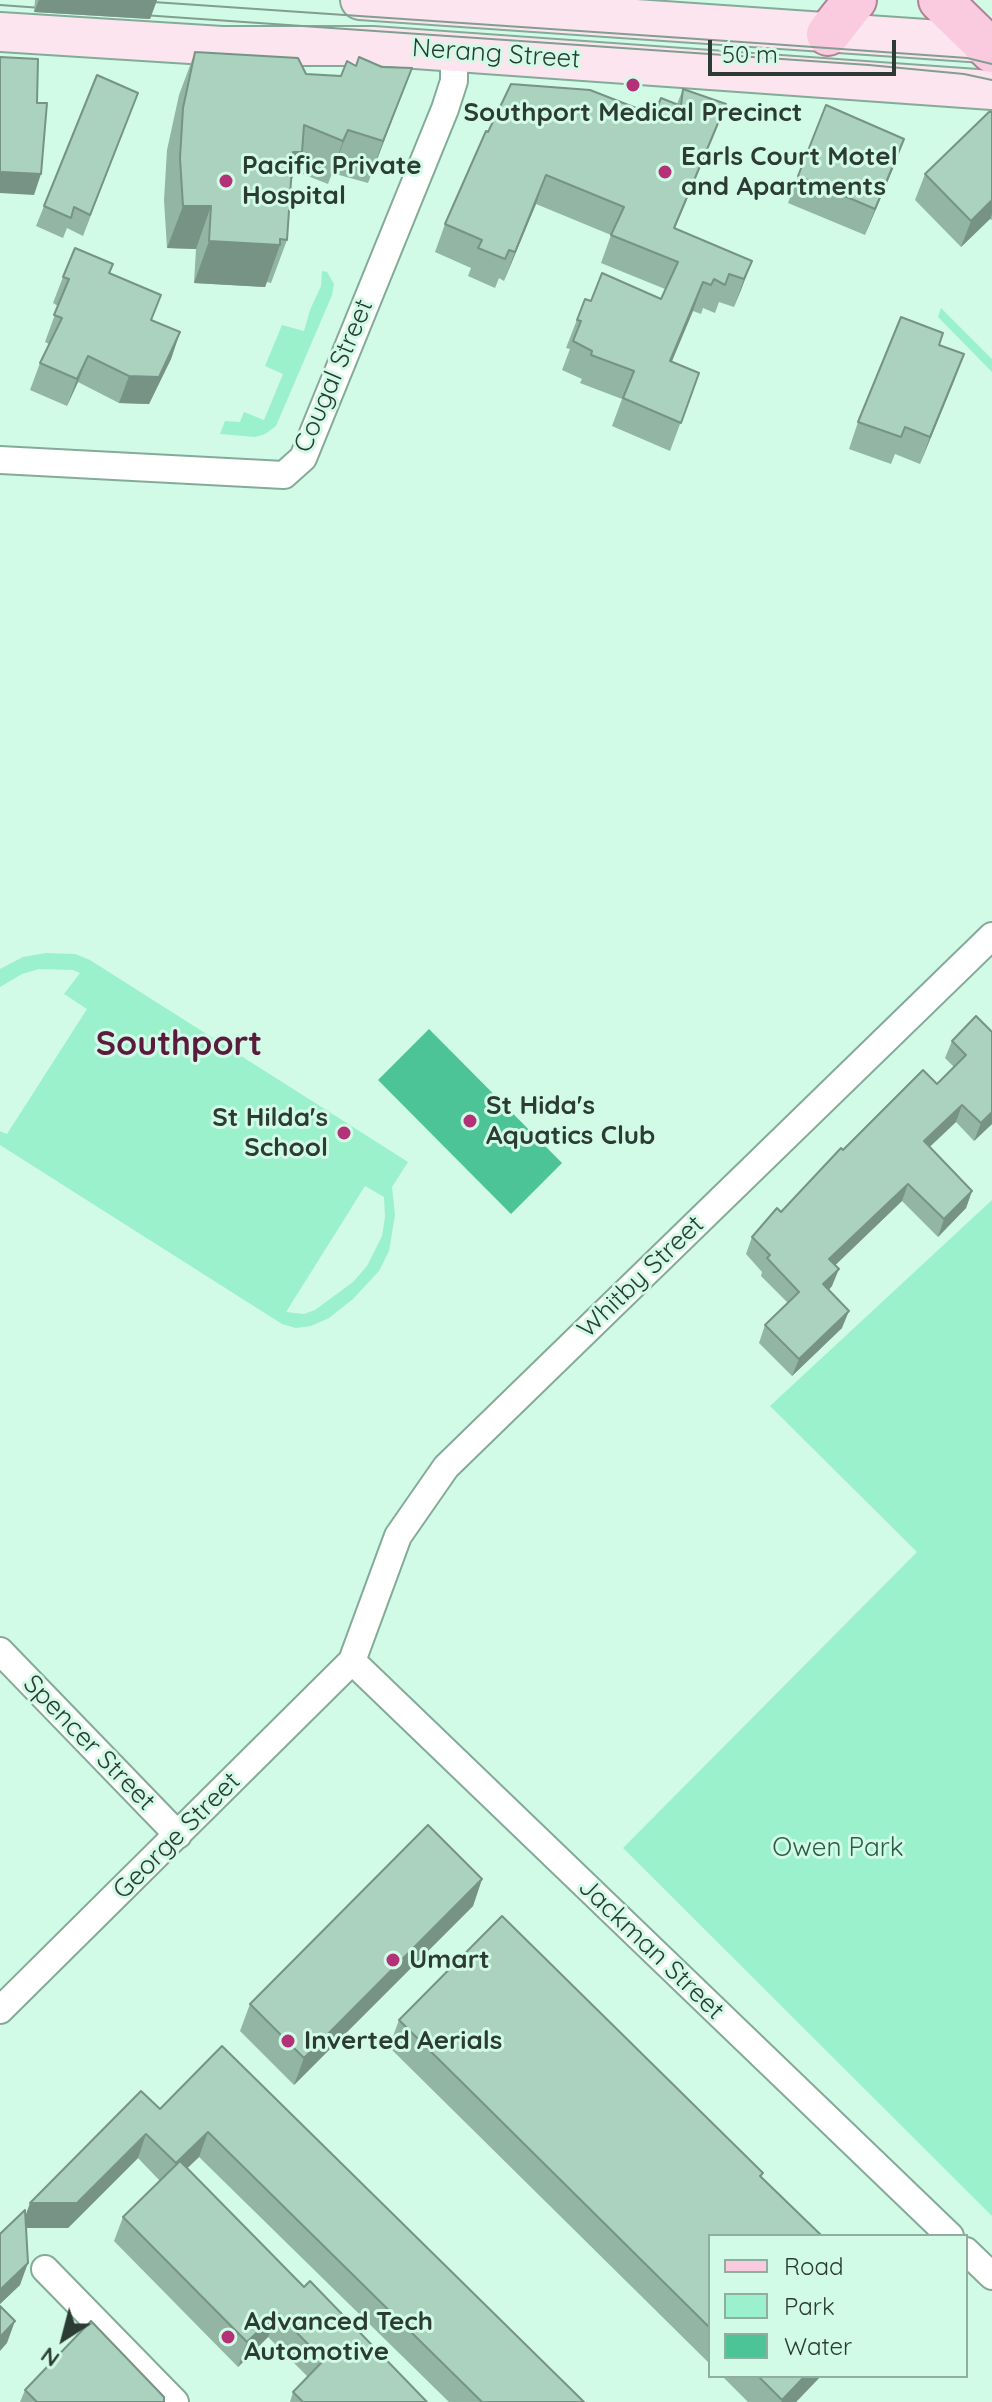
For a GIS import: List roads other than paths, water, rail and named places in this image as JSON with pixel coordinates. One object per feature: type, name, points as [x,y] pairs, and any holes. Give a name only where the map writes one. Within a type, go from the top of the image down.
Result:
[{"type":"main road","name":"Nerang Street","points":[[360,0],[989,46]]},
{"type":"main road","points":[[828,34],[855,0]]},
{"type":"main road","points":[[940,0],[989,46]]},
{"type":"main road","name":"Nerang Street","points":[[0,32],[207,46],[373,46],[992,90]]},
{"type":"street","name":"Cougal Street","points":[[0,460],[284,475],[303,458],[445,109],[454,81],[454,51]]},
{"type":"street","name":"Whitby Street","points":[[352,1661],[398,1536],[446,1467],[992,936]]},
{"type":"street","name":"Spencer Street","points":[[0,1651],[178,1835]]},
{"type":"street","name":"George Street","points":[[0,2010],[352,1661]]},
{"type":"street","name":"Jackman Street","points":[[352,1661],[948,2234]]},
{"type":"street","points":[[968,2253],[992,2276]]},
{"type":"street","points":[[45,2269],[175,2402]]},
{"type":"water","name":"St Hida's Aquatics Club","points":[[429,1029],[562,1163],[511,1214],[378,1080]]},
{"type":"tram line","points":[[124,0],[967,58],[992,64]]},
{"type":"tram line","points":[[0,5],[56,9]]},
{"type":"tram line","points":[[128,14],[869,65],[964,74],[992,80]]},
{"type":"place","name":"Southport Medical Precinct","points":[[633,85]]},
{"type":"place","name":"Earls Court Motel and Apartments","points":[[665,172]]},
{"type":"place","name":"Pacific Private Hospital","points":[[226,181]]},
{"type":"place","name":"St Hida's Aquatics Club","points":[[470,1121]]},
{"type":"place","name":"St Hilda's School","points":[[344,1133]]},
{"type":"place","name":"Umart","points":[[393,1960]]},
{"type":"place","name":"Inverted Aerials","points":[[288,2041]]},
{"type":"place","name":"Advanced Tech Automotive","points":[[228,2337]]},
{"type":"district","name":"Southport","points":[[179,1045]]},
{"type":"park label","name":"Owen Park","points":[[838,1848]]}]
